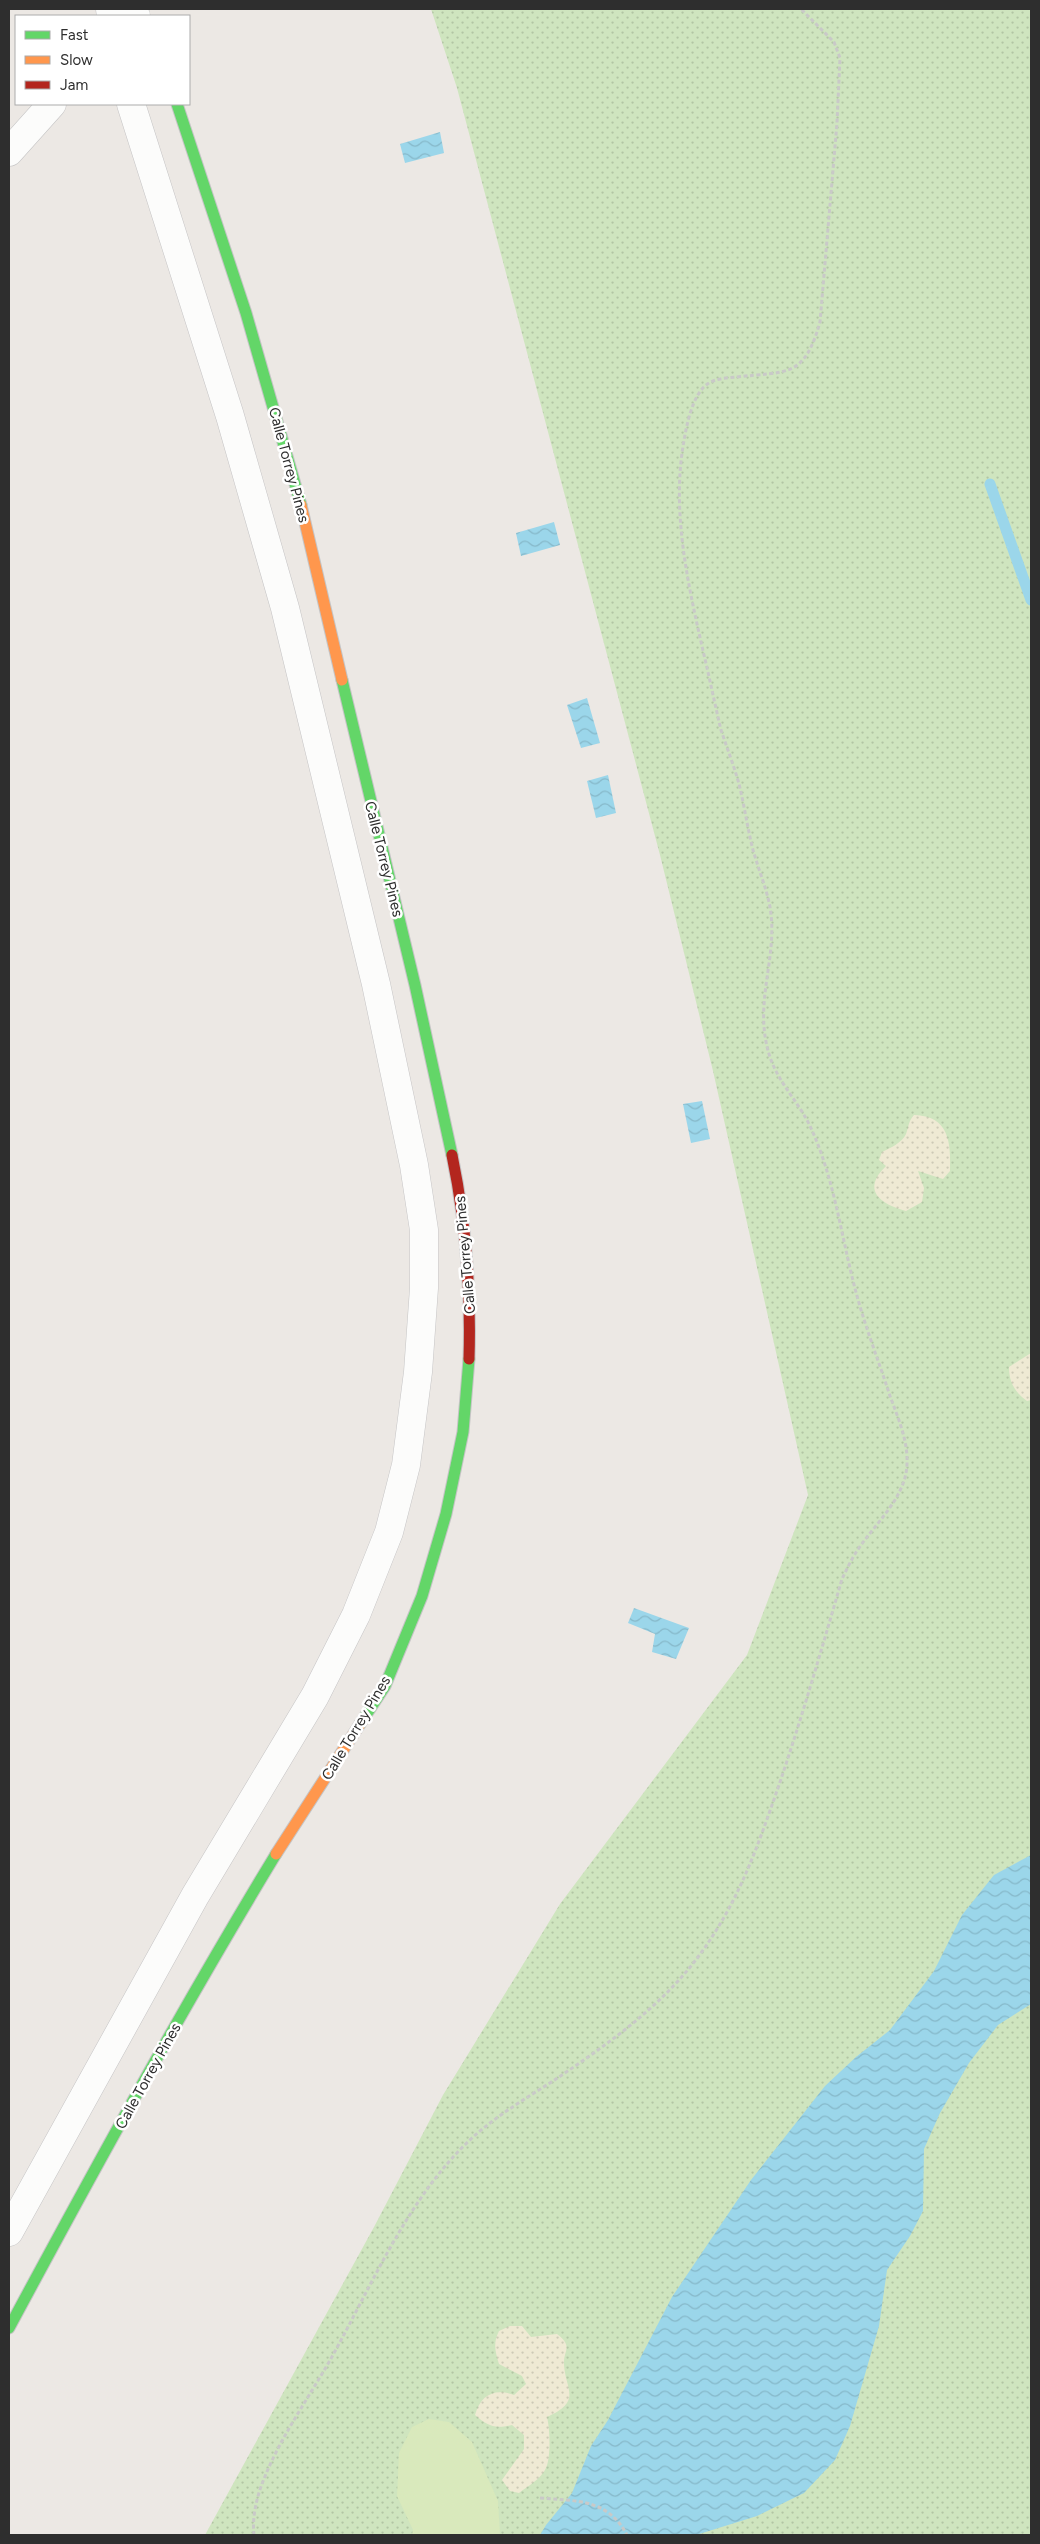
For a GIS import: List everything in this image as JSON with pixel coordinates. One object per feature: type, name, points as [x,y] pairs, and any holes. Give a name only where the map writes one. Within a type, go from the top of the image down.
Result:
[{"type":"street","points":[[9,152],[51,105]]},
{"type":"street","points":[[9,2232],[195,1896],[315,1696],[356,1615],[389,1532],[406,1465],[418,1372],[424,1288],[424,1230],[410,1146],[376,984],[285,608],[230,416],[131,105]]},
{"type":"street","name":"Calle Torrey Pines","points":[[9,2328],[74,2207],[226,1937],[281,1846],[384,1686],[422,1596],[446,1514],[463,1432],[468,1374],[470,1304],[460,1189],[415,985],[300,501],[246,313],[177,105]]},
{"type":"path","points":[[254,2535],[255,2507],[273,2457],[328,2364],[392,2246],[434,2180],[473,2137],[510,2108],[605,2045],[658,2001],[696,1959],[714,1934],[754,1859],[798,1729],[842,1579],[852,1557],[896,1498],[907,1466],[905,1438],[858,1301],[820,1152],[798,1104],[781,1080],[769,1051],[762,1002],[772,924],[769,906],[748,829],[738,783],[722,731],[696,621],[680,519],[679,485],[687,422],[697,398],[707,384],[722,378],[785,372],[799,365],[808,354],[820,322],[837,123],[840,58],[834,42],[802,9]]},
{"type":"path","points":[[540,2498],[593,2502],[620,2520],[628,2535]]},
{"type":"green space","points":[[431,9],[1031,9],[1031,2535],[205,2535],[374,2227],[443,2095],[560,1904],[747,1655],[808,1495],[713,1071],[660,855],[457,88]]},
{"type":"green space","points":[[429,2419],[449,2422],[472,2442],[498,2501],[500,2535],[412,2535],[413,2530],[397,2496],[399,2453],[412,2427]]},
{"type":"sand","points":[[914,1115],[935,1120],[946,1132],[950,1150],[950,1171],[943,1179],[918,1171],[924,1188],[922,1202],[906,1211],[882,1200],[874,1189],[875,1182],[886,1166],[879,1160],[882,1152],[902,1140]]},
{"type":"sand","points":[[1031,1353],[1031,1400],[1027,1401],[1014,1387],[1010,1378],[1009,1367]]},
{"type":"sand","points":[[510,2326],[522,2326],[531,2337],[557,2334],[562,2338],[566,2346],[564,2365],[569,2389],[568,2400],[565,2406],[547,2417],[550,2443],[546,2468],[538,2479],[519,2493],[510,2491],[502,2480],[524,2449],[524,2435],[512,2425],[492,2426],[475,2415],[481,2402],[490,2394],[501,2392],[514,2395],[526,2384],[522,2376],[499,2364],[495,2347],[497,2335],[499,2331]]},
{"type":"water","points":[[440,132],[444,153],[405,163],[400,144]]},
{"type":"water","points":[[554,522],[560,545],[521,556],[516,533]]},
{"type":"water","points":[[587,698],[600,743],[581,748],[567,705]]},
{"type":"water","points":[[608,775],[616,813],[596,818],[587,781]]},
{"type":"water","points":[[702,1101],[710,1139],[691,1143],[683,1104]]},
{"type":"water","points":[[634,1608],[689,1628],[676,1659],[652,1652],[655,1634],[628,1623]]},
{"type":"water","points":[[1031,1855],[1031,2004],[998,2025],[969,2063],[940,2113],[924,2149],[923,2211],[910,2236],[887,2270],[879,2326],[850,2426],[835,2460],[804,2493],[757,2516],[696,2535],[540,2535],[572,2493],[591,2446],[608,2420],[672,2297],[751,2180],[825,2086],[856,2057],[890,2030],[934,1971],[962,1915],[994,1875]]},
{"type":"waterway","points":[[990,484],[1031,600]]},
{"type":"traffic: fast","points":[[177,105],[246,313],[301,505]]},
{"type":"traffic: fast","points":[[342,680],[415,985],[452,1155]]},
{"type":"traffic: fast","points":[[360,1724],[385,1686],[422,1596],[446,1514],[463,1432],[469,1359]]},
{"type":"traffic: fast","points":[[9,2328],[140,2089],[276,1854]]},
{"type":"traffic: slow","points":[[301,505],[342,680]]},
{"type":"traffic: slow","points":[[276,1854],[360,1724]]},
{"type":"traffic: jam","points":[[452,1155],[464,1231],[469,1308],[469,1359]]}]
